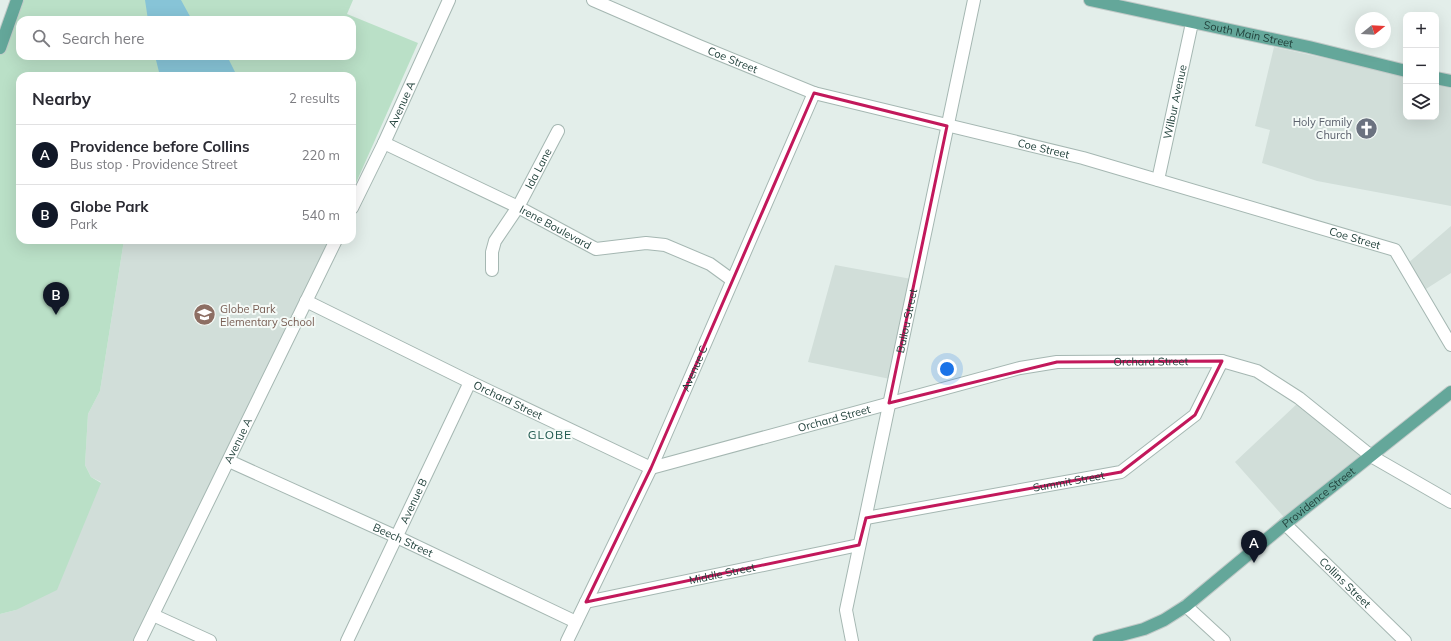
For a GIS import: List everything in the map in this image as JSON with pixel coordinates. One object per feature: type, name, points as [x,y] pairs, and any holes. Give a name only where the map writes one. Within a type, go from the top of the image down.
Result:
[{"type":"main road","points":[[0,48],[17,0]]},
{"type":"main road","name":"South Main Street","points":[[1090,0],[1309,47],[1403,70]]},
{"type":"main road","points":[[1439,79],[1451,81]]},
{"type":"main road","name":"Providence Street","points":[[1099,641],[1144,629],[1164,620],[1186,606],[1285,524],[1451,392]]},
{"type":"street","name":"Avenue A","points":[[356,200],[449,0]]},
{"type":"street","name":"Coe Street","points":[[593,0],[699,46],[814,93],[1019,142],[1158,180],[1395,250],[1451,345]]},
{"type":"street","name":"Ballou Street","points":[[852,641],[846,610],[974,0]]},
{"type":"street","name":"Wilbur Avenue","points":[[1158,180],[1192,23]]},
{"type":"street","name":"Avenue C","points":[[567,641],[651,468],[814,93]]},
{"type":"street","name":"Ida Lane","points":[[492,270],[492,252],[495,241],[518,207],[558,131]]},
{"type":"street","name":"Irene Boulevard","points":[[384,142],[518,207],[596,249],[646,243],[665,245],[710,264],[732,280]]},
{"type":"street","name":"Avenue A","points":[[140,641],[334,244]]},
{"type":"street","name":"Orchard Street","points":[[306,301],[470,382],[651,468],[1020,368],[1056,362],[1222,362],[1257,372],[1287,391],[1371,456],[1451,502]]},
{"type":"street","name":"Summit Street","points":[[866,518],[1121,472],[1195,415],[1222,362]]},
{"type":"street","name":"Avenue B","points":[[347,641],[470,382]]},
{"type":"street","name":"Beech Street","points":[[229,461],[397,537],[576,622]]},
{"type":"street","name":"Collins Street","points":[[1285,524],[1405,641]]},
{"type":"street","name":"Middle Street","points":[[586,602],[859,545]]},
{"type":"street","points":[[1186,606],[1224,641]]},
{"type":"street","points":[[153,615],[210,641]]},
{"type":"highlighted area","points":[[814,93],[947,126],[889,403],[1057,362],[1222,361],[1195,415],[1121,472],[866,518],[859,545],[586,602],[651,468]]},
{"type":"shaded area","points":[[1274,47],[1403,75],[1403,120],[1439,120],[1439,84],[1451,86],[1451,206],[1317,181],[1262,163],[1270,130],[1255,126]]},
{"type":"shaded area","points":[[1451,226],[1451,273],[1415,296],[1400,270]]},
{"type":"shaded area","name":"Globe Park Elementary School","points":[[123,244],[329,244],[145,641],[0,641],[0,614],[16,610],[101,482],[91,477],[85,465],[88,414],[100,391]]},
{"type":"shaded area","points":[[835,265],[917,280],[895,380],[808,362]]},
{"type":"shaded area","points":[[1299,402],[1364,459],[1290,524],[1235,462]]},
{"type":"green space","points":[[15,0],[353,0],[347,14],[352,16],[16,16],[16,60],[356,60],[356,18],[418,43],[356,183],[356,72],[16,72],[16,244],[123,244],[100,391],[88,414],[85,465],[91,477],[101,483],[57,590],[16,610],[0,614],[0,43]]},
{"type":"water","points":[[145,0],[181,0],[190,16],[147,16]]},
{"type":"water","points":[[156,60],[229,60],[235,72],[159,72]]},
{"type":"place","name":"Holy Family Church","points":[[1367,128]]},
{"type":"place","name":"Globe Park","points":[[56,315]]},
{"type":"place","name":"Globe Park Elementary School","points":[[204,315]]},
{"type":"place","name":"Providence before Collins","points":[[1254,563]]},
{"type":"district","name":"GLOBE","points":[[550,434]]}]
